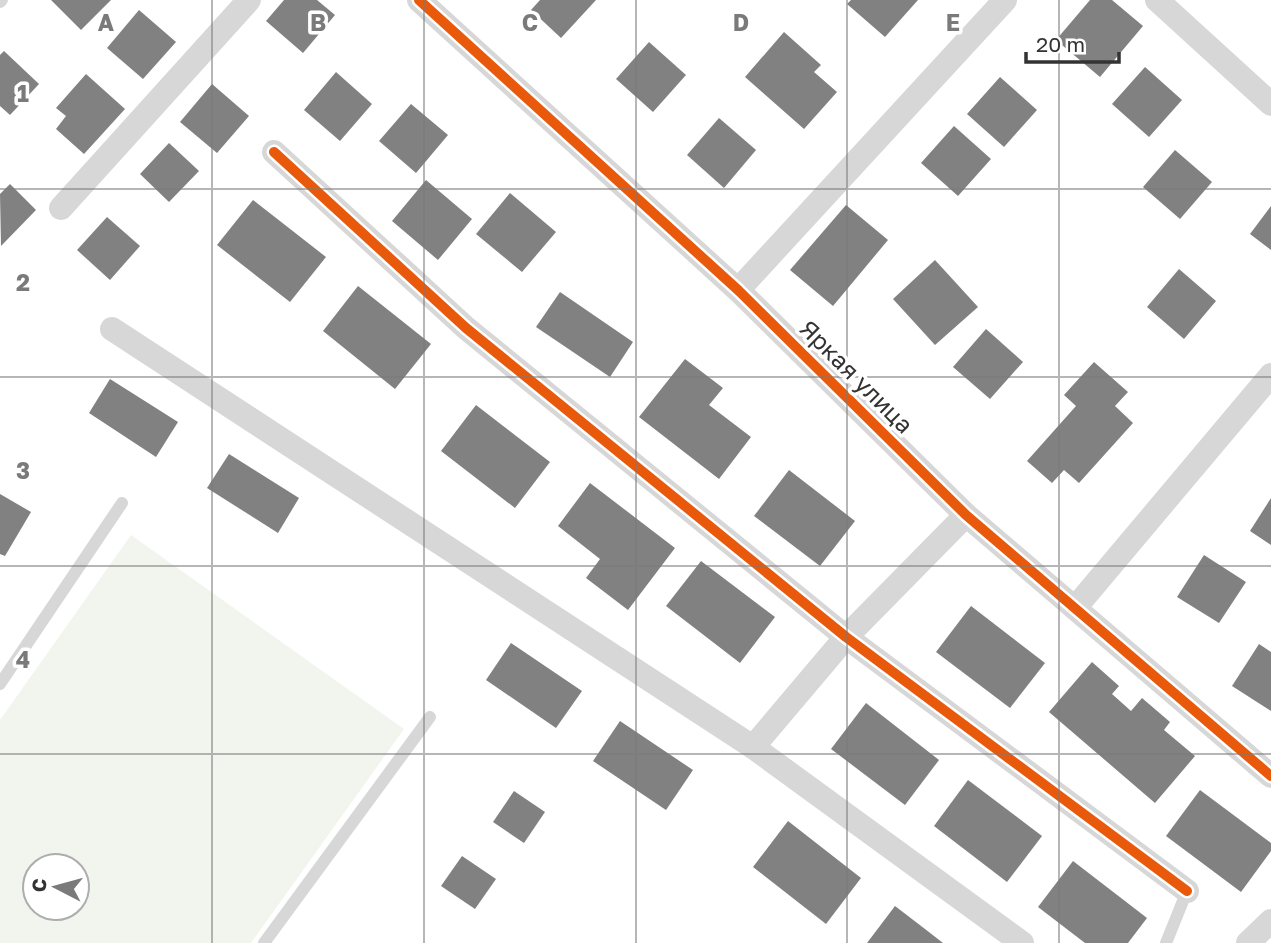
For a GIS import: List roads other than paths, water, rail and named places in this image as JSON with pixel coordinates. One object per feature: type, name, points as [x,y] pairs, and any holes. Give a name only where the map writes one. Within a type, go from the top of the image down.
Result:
[{"type":"street","points":[[61,208],[249,0]]},
{"type":"street","name":"Яркая улица","points":[[419,0],[738,290],[966,515],[1271,776]]},
{"type":"street","points":[[738,290],[1005,0]]},
{"type":"street","points":[[1163,2],[1271,104]]},
{"type":"street","points":[[274,152],[466,328],[846,637],[1187,891]]},
{"type":"street","points":[[111,329],[753,747],[1022,943]]},
{"type":"street","points":[[1075,608],[1271,375]]},
{"type":"street","points":[[753,747],[846,637],[966,515]]},
{"type":"street","points":[[1248,943],[1271,921]]},
{"type":"lane","points":[[0,684],[122,503]]},
{"type":"lane","points":[[264,943],[430,717]]},
{"type":"lane","points":[[1166,943],[1187,891]]}]
